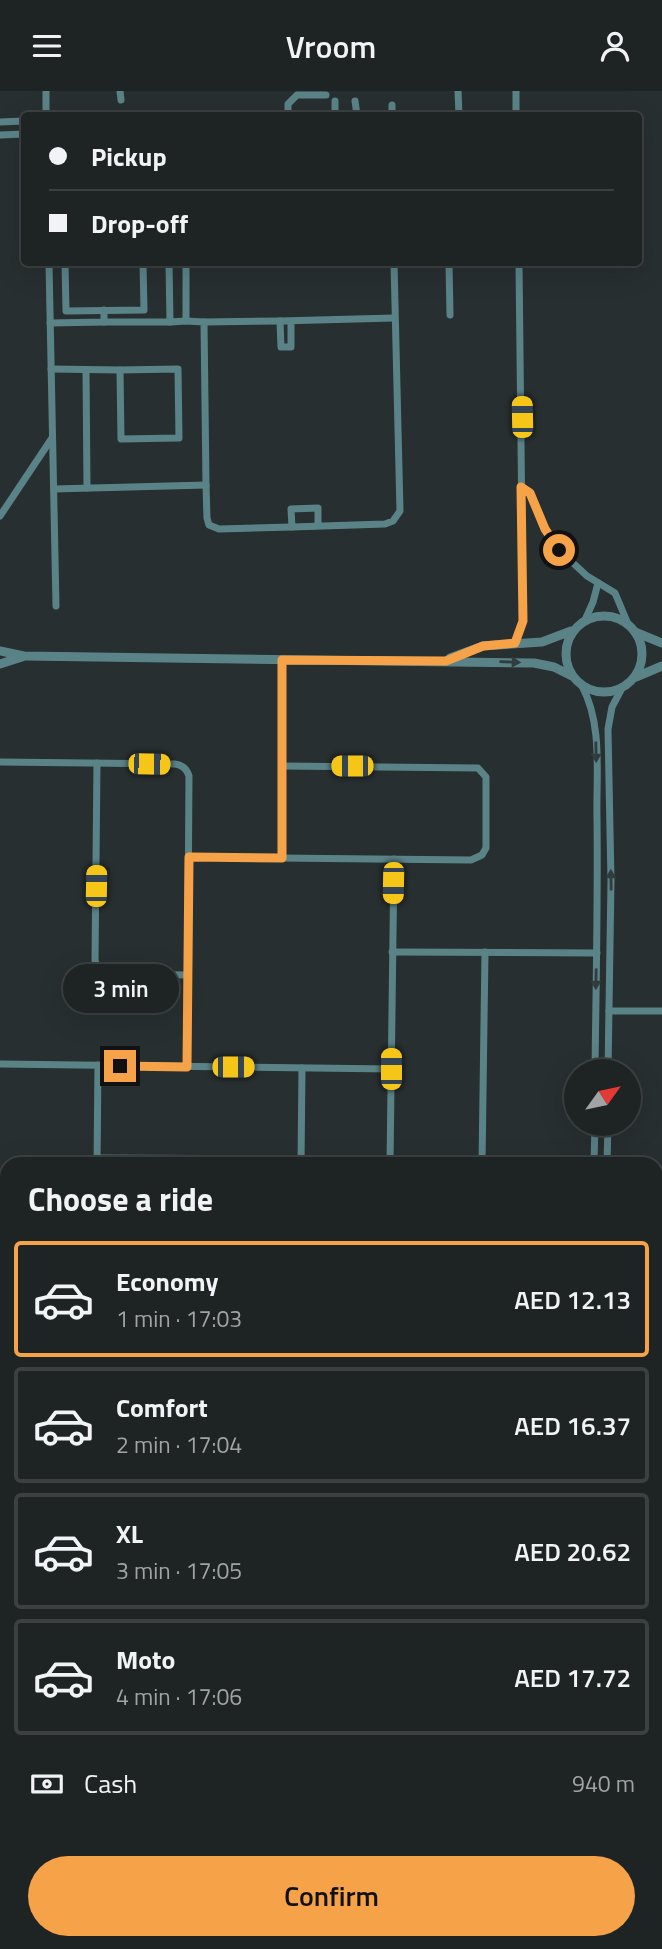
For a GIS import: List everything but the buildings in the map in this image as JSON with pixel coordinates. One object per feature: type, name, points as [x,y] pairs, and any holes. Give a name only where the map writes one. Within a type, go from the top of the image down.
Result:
[{"type":"street","points":[[46,91],[46,112]]},
{"type":"street","points":[[120,91],[121,100]]},
{"type":"street","points":[[458,91],[459,112]]},
{"type":"street","points":[[516,91],[516,112]]},
{"type":"street","points":[[288,112],[288,104],[297,95],[326,95]]},
{"type":"street","points":[[335,101],[335,112]]},
{"type":"street","points":[[355,101],[356,112]]},
{"type":"street","points":[[392,105],[392,112]]},
{"type":"street","points":[[0,123],[21,121]]},
{"type":"street","points":[[0,135],[21,134]]},
{"type":"street","points":[[49,266],[56,606]]},
{"type":"street","points":[[65,266],[66,311],[144,310],[144,266]]},
{"type":"street","points":[[169,266],[170,321]]},
{"type":"street","points":[[186,266],[186,321]]},
{"type":"street","points":[[204,322],[209,525],[214,528],[385,524],[393,521],[400,511],[394,266]]},
{"type":"street","points":[[449,266],[450,315]]},
{"type":"street","points":[[515,643],[523,621],[519,266]]},
{"type":"street","points":[[170,308],[186,309]]},
{"type":"street","points":[[104,310],[104,322]]},
{"type":"street","points":[[50,323],[394,318]]},
{"type":"street","points":[[280,321],[281,347],[292,347],[291,321]]},
{"type":"street","points":[[51,369],[178,369],[179,438],[121,439],[120,370]]},
{"type":"street","points":[[86,370],[87,488]]},
{"type":"street","points":[[0,516],[52,438]]},
{"type":"street","points":[[54,489],[206,485]]},
{"type":"street","points":[[521,487],[530,493],[545,529],[559,550],[598,583],[615,593],[628,624],[635,632],[642,655],[634,678]]},
{"type":"street","points":[[292,527],[292,509],[318,508],[318,526]]},
{"type":"street","points":[[585,620],[598,583]]},
{"type":"street","points":[[446,661],[483,646],[549,641],[594,617],[611,616],[628,624]]},
{"type":"street","points":[[572,676],[565,653],[573,630]]},
{"type":"street","points":[[635,632],[662,643]]},
{"type":"street","points":[[0,651],[24,656],[534,663],[554,667],[572,676],[582,686],[590,701],[595,726],[595,1059]]},
{"type":"street","points":[[0,664],[24,656]]},
{"type":"street","points":[[282,660],[282,858]]},
{"type":"street","points":[[582,686],[598,692],[614,691],[634,678],[662,666]]},
{"type":"street","points":[[608,1059],[611,881],[607,736],[612,707],[622,688]]},
{"type":"street","points":[[0,762],[175,764],[184,767],[189,776],[187,1067]]},
{"type":"street","points":[[97,763],[96,963],[102,972],[110,974],[188,975]]},
{"type":"street","points":[[189,857],[471,860],[482,855],[486,844],[486,781],[483,771],[474,768],[282,766]]},
{"type":"street","points":[[390,1157],[394,859]]},
{"type":"street","points":[[393,952],[597,953]]},
{"type":"street","points":[[482,1157],[485,953]]},
{"type":"street","points":[[609,1011],[662,1011]]},
{"type":"street","points":[[0,1064],[391,1069]]},
{"type":"street","points":[[97,1157],[98,1065]]},
{"type":"street","points":[[301,1157],[302,1068]]},
{"type":"street","points":[[594,1157],[595,1136]]},
{"type":"street","points":[[607,1157],[608,1136]]},
{"type":"route","points":[[120,1066],[187,1067],[189,857],[282,858],[282,660],[446,661],[474,648],[515,643],[523,627],[521,487],[530,493],[545,529],[559,550]]}]
